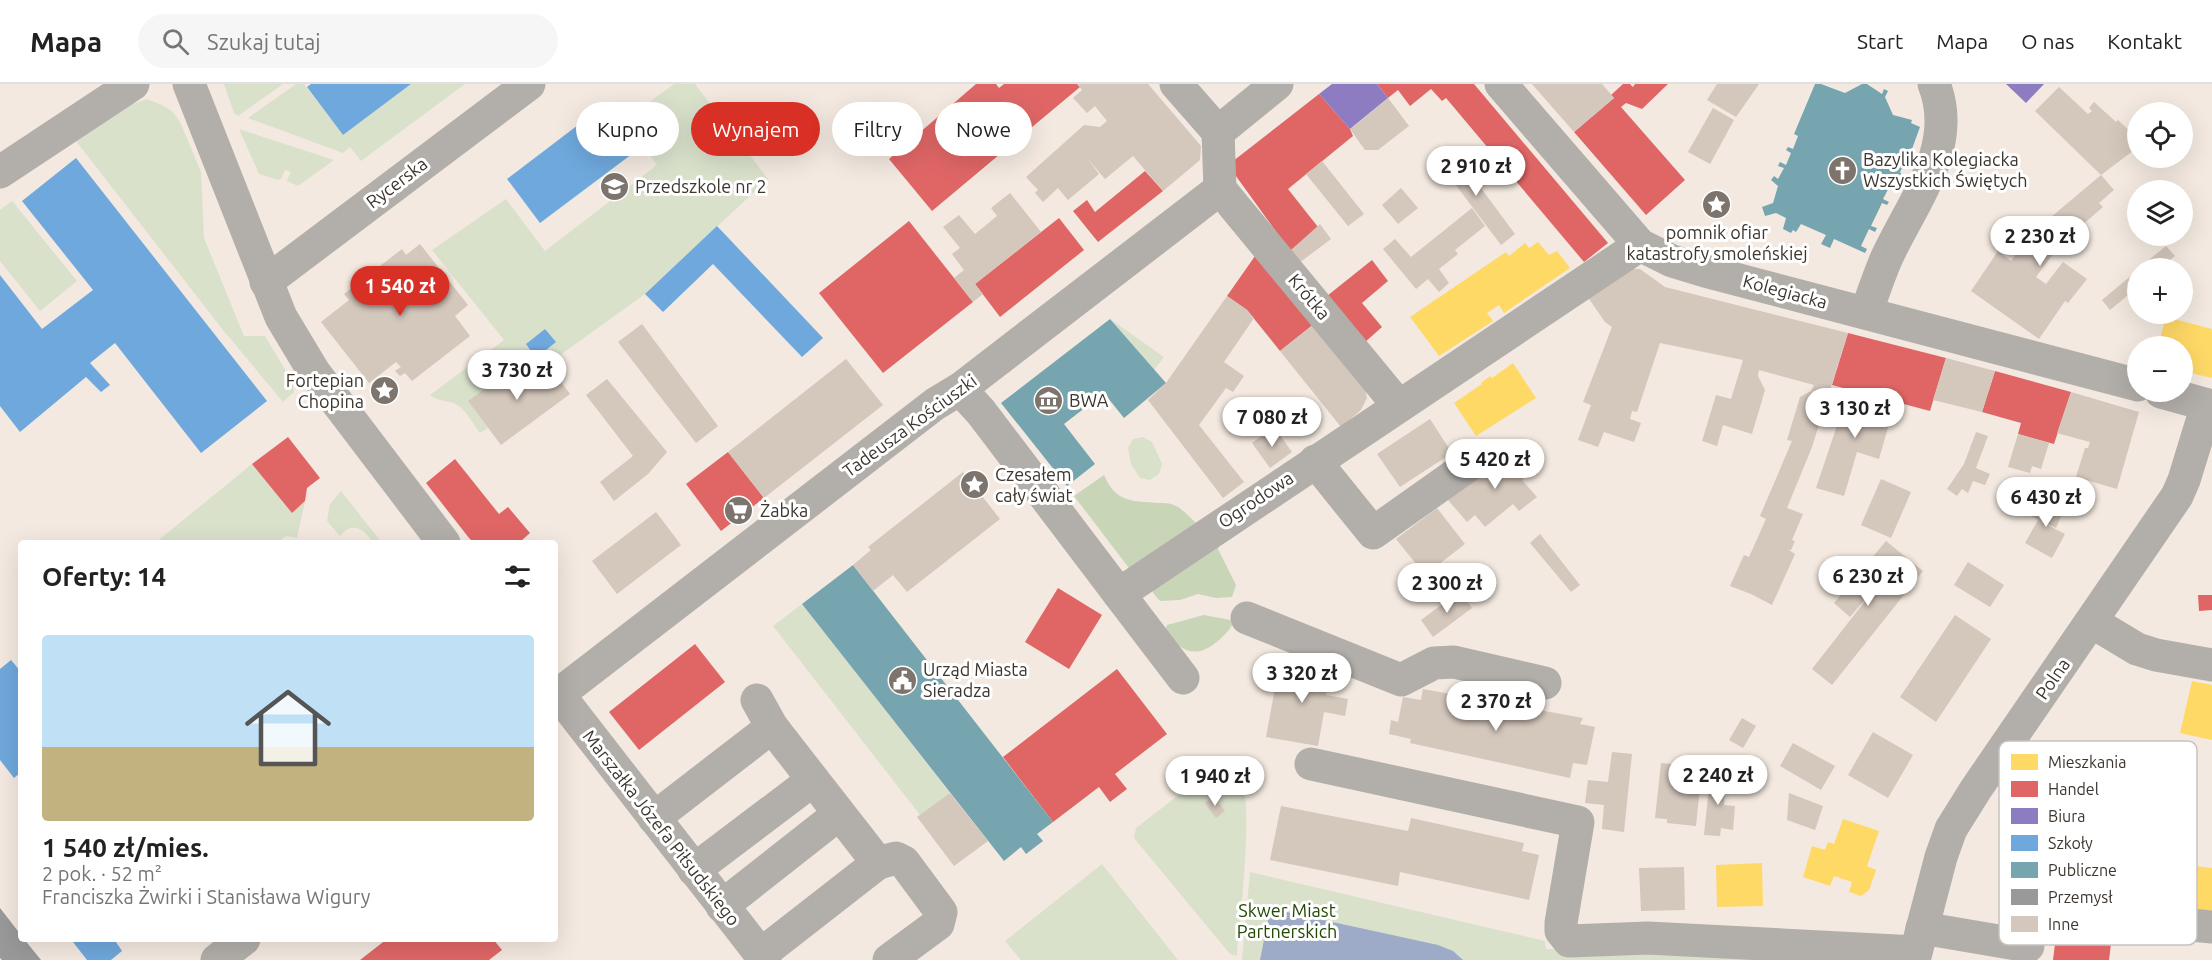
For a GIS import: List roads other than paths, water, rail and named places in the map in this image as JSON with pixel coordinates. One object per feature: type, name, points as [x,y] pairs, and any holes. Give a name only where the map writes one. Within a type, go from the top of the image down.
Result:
[{"type":"street","points":[[0,172],[133,84]]},
{"type":"street","points":[[189,84],[281,317],[314,372],[442,540]]},
{"type":"street","name":"Rycerska","points":[[266,282],[529,84]]},
{"type":"street","points":[[1176,84],[1218,132],[1220,189]]},
{"type":"street","points":[[1218,132],[1277,84]]},
{"type":"street","name":"Kolegiacka","points":[[1502,84],[1640,244],[1672,261],[2127,382]]},
{"type":"street","points":[[1866,313],[1887,258],[1929,174],[1939,146],[1940,114],[1934,84]]},
{"type":"street","name":"Tadeusza Kościuszki","points":[[558,692],[926,411],[960,389],[1220,189]]},
{"type":"street","name":"Krótka","points":[[1220,189],[1398,405]]},
{"type":"street","name":"Ogrodowa","points":[[1119,594],[1640,244]]},
{"type":"street","points":[[960,389],[981,412],[1183,678]]},
{"type":"street","points":[[2193,400],[2210,405]]},
{"type":"street","name":"Polna","points":[[2009,741],[2177,496],[2210,405]]},
{"type":"street","points":[[1315,461],[1373,533],[1472,463]]},
{"type":"street","points":[[1247,618],[1401,680],[1434,663],[1454,662],[1545,683]]},
{"type":"street","points":[[2092,622],[2137,650],[2212,665]]},
{"type":"street","name":"Marszałka Józefa Piłsudskiego","points":[[558,697],[763,957]]},
{"type":"street","points":[[654,818],[764,713],[878,863]]},
{"type":"street","name":"Polna","points":[[1917,946],[1951,829],[1999,756]]},
{"type":"street","points":[[1311,764],[1578,822],[1561,922],[1561,931],[1569,941],[1648,938],[1917,946],[2028,946]]},
{"type":"street","points":[[694,870],[813,780]]},
{"type":"street","points":[[722,906],[839,814]]},
{"type":"street","points":[[763,957],[878,863],[896,858],[904,862],[941,912],[938,924],[889,960]]},
{"type":"street","points":[[2197,925],[2212,927]]},
{"type":"street","points":[[217,960],[240,942]]},
{"type":"water","points":[[1282,911],[1438,945],[1453,951],[1463,960],[1260,960],[1268,920],[1273,912]]},
{"type":"place","name":"Bazylika Kolegiacka Wszystkich Świętych","points":[[1842,170]]},
{"type":"place","name":"Przedszkole nr 2","points":[[614,187]]},
{"type":"place","name":"pomnik ofiar katastrofy smoleńskiej","points":[[1717,204]]},
{"type":"place","name":"Fortepian Chopina","points":[[385,391]]},
{"type":"place","name":"BWA","points":[[1048,401]]},
{"type":"place","name":"Czesałem cały świat","points":[[974,485]]},
{"type":"place","name":"Żabka","points":[[739,511]]},
{"type":"place","name":"Urząd Miasta Sieradza","points":[[902,680]]},
{"type":"park label","name":"Skwer Miast Partnerskich","points":[[1287,921]]}]
